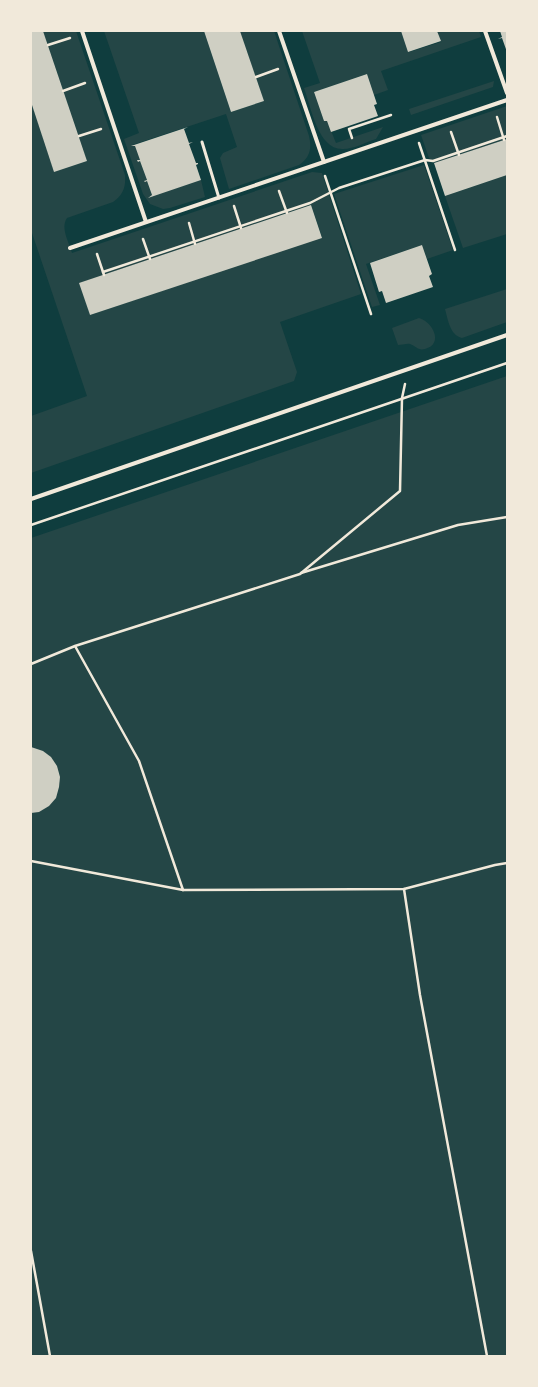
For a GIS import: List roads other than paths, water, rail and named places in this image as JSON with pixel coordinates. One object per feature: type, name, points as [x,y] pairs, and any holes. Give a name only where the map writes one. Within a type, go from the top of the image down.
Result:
[{"type":"street","points":[[279,31],[322,162]]},
{"type":"street","points":[[485,31],[507,93]]},
{"type":"street","points":[[82,32],[146,222]]},
{"type":"street","points":[[70,248],[507,100]]},
{"type":"street","points":[[31,499],[507,335]]},
{"type":"lane","points":[[202,142],[219,198]]}]
